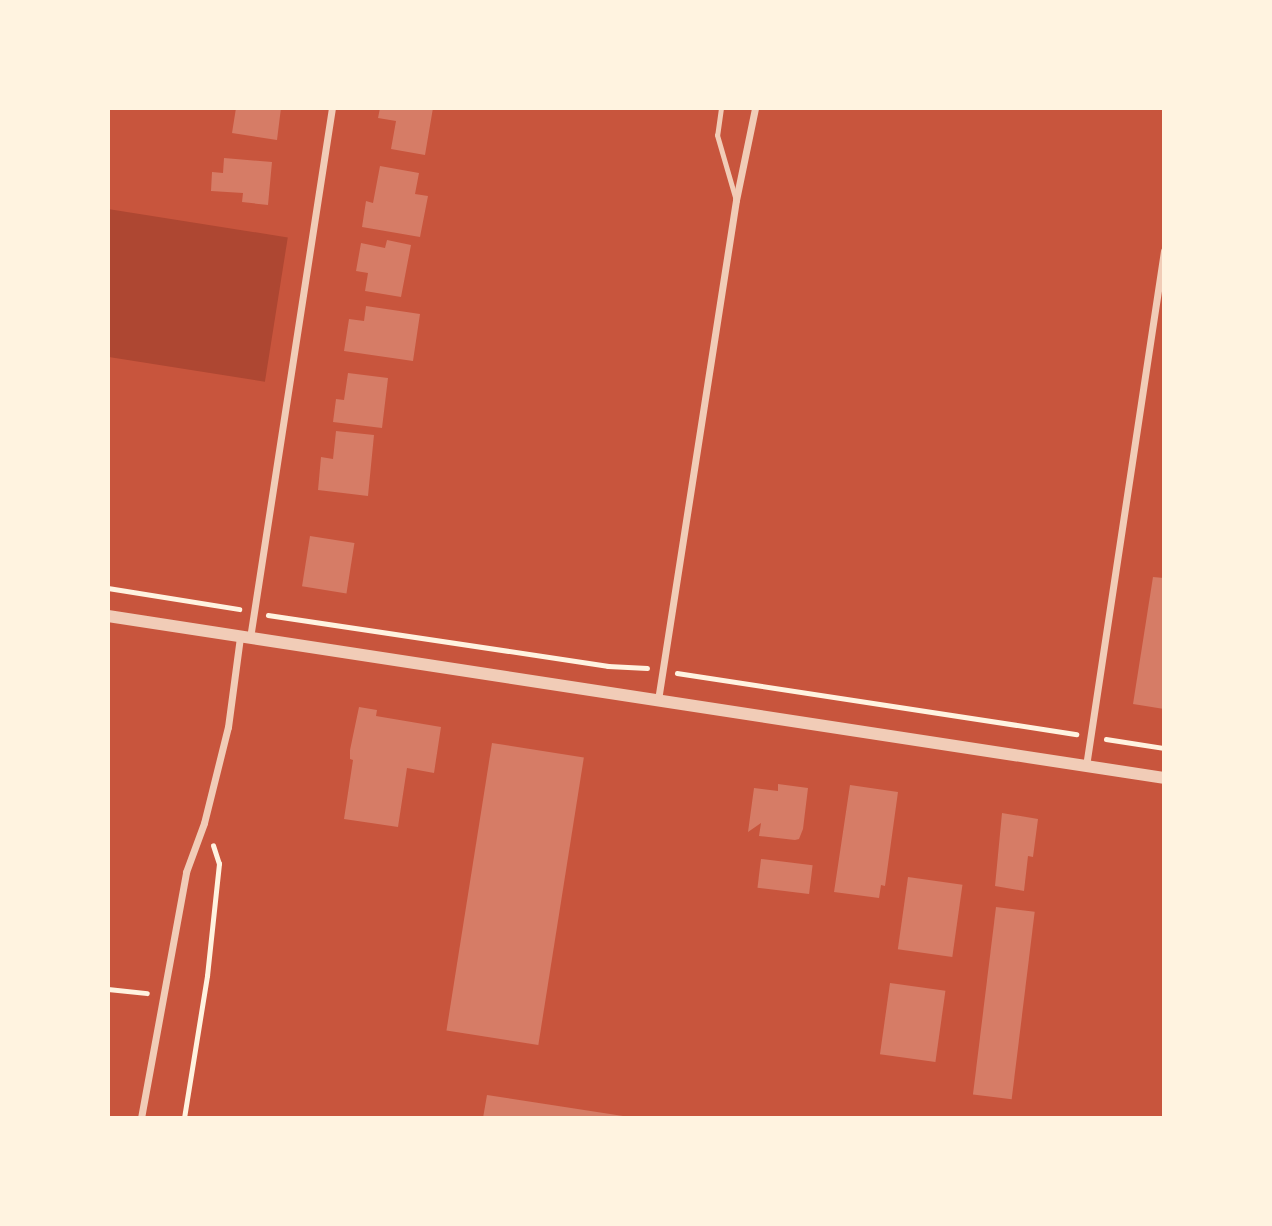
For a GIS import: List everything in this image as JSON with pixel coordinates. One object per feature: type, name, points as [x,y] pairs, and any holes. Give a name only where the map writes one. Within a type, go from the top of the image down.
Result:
[{"type":"street","points":[[141,1118],[186,872],[204,823],[228,727],[245,638],[254,612],[332,108]]},
{"type":"street","points":[[658,700],[736,200],[755,108]]},
{"type":"street","points":[[1086,766],[1164,251]]},
{"type":"street","points":[[108,616],[1164,778]]},
{"type":"lane","points":[[721,108],[717,135],[736,200]]},
{"type":"path","points":[[108,588],[608,666],[629,664],[1164,748]]},
{"type":"path","points":[[184,1118],[207,976],[219,864],[204,823]]},
{"type":"path","points":[[108,989],[162,995]]},
{"type":"shaded area","points":[[108,209],[288,237],[265,382],[108,357]]},
{"type":"building","points":[[236,108],[281,108],[277,140],[232,133]]},
{"type":"building","points":[[380,108],[433,108],[425,155],[391,149],[396,121],[378,118]]},
{"type":"building","points":[[224,158],[272,162],[268,205],[242,202],[243,193],[211,191],[212,172],[223,173]]},
{"type":"building","points":[[380,166],[419,173],[415,194],[428,196],[420,237],[362,227],[366,201],[373,203]]},
{"type":"building","points":[[387,240],[411,245],[401,297],[365,291],[368,273],[356,271],[361,243],[385,248]]},
{"type":"building","points":[[366,306],[420,314],[413,361],[344,351],[349,319],[364,321]]},
{"type":"building","points":[[348,373],[388,378],[382,428],[333,422],[336,399],[344,400]]},
{"type":"building","points":[[336,431],[374,435],[368,496],[318,490],[321,457],[333,459]]},
{"type":"building","points":[[310,536],[354,543],[346,593],[302,586]]},
{"type":"building","points":[[1153,577],[1164,578],[1164,709],[1133,704]]},
{"type":"building","points":[[359,707],[377,710],[376,716],[441,727],[434,773],[407,768],[398,827],[344,819],[353,760],[350,759],[350,750]]},
{"type":"building","points":[[492,743],[584,758],[538,1045],[446,1030]]},
{"type":"building","points":[[778,784],[808,788],[803,829],[799,839],[759,836],[761,823],[748,832],[754,788],[778,791]]},
{"type":"building","points":[[850,785],[898,792],[885,886],[881,885],[879,898],[834,892]]},
{"type":"building","points":[[1002,813],[1038,819],[1033,857],[1028,856],[1024,891],[995,886]]},
{"type":"building","points":[[761,859],[813,865],[809,894],[757,888]]},
{"type":"building","points":[[908,877],[962,885],[952,957],[898,949]]},
{"type":"building","points":[[996,907],[1035,912],[1012,1099],[973,1095]]},
{"type":"building","points":[[890,983],[945,991],[935,1062],[880,1054]]},
{"type":"building","points":[[487,1095],[623,1116],[623,1118],[483,1118]]}]
